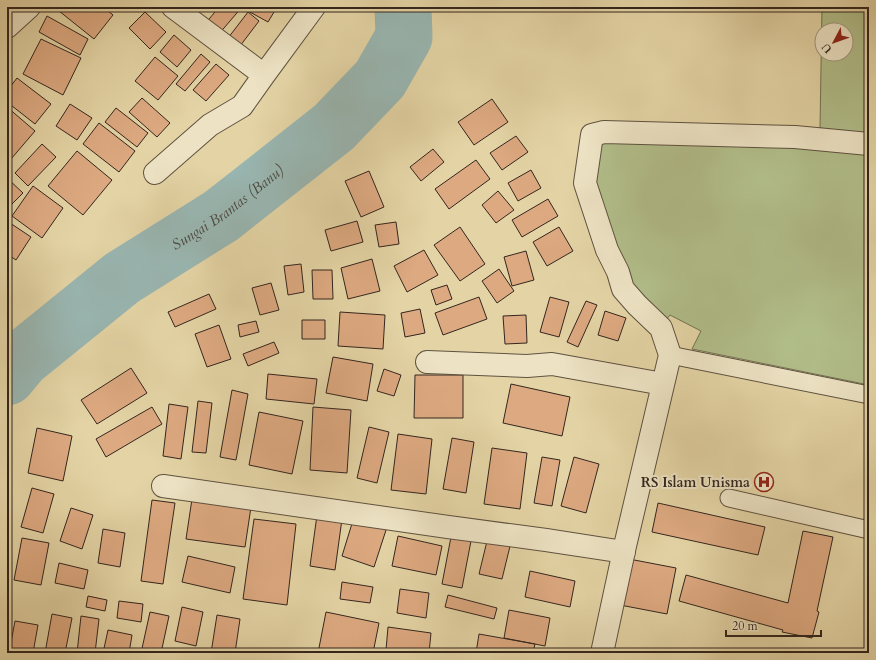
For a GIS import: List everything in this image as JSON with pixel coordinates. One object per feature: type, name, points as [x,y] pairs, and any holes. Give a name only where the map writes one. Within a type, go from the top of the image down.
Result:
[{"type":"street","points":[[7,27],[29,7]]},
{"type":"street","points":[[173,7],[264,76]]},
{"type":"street","points":[[155,173],[210,125],[242,106],[314,7]]},
{"type":"street","points":[[602,653],[670,355],[661,328],[622,289],[618,272],[605,243],[585,183],[592,134],[604,132],[795,137],[869,144]]},
{"type":"street","points":[[428,362],[527,366],[552,364],[664,384]]},
{"type":"street","points":[[163,486],[624,552]]},
{"type":"lane","points":[[670,355],[869,395]]},
{"type":"lane","points":[[729,498],[869,530]]},
{"type":"green space","points":[[822,7],[869,7],[869,134],[820,128],[821,62],[854,62],[854,22],[822,22]]},
{"type":"green space","points":[[601,139],[869,151],[869,385],[692,349],[701,331],[670,315],[666,320],[630,290],[592,184]]},
{"type":"building","points":[[54,7],[103,7],[113,15],[94,39]]},
{"type":"building","points":[[219,7],[242,7],[218,35],[205,24]]},
{"type":"building","points":[[251,7],[277,7],[268,22],[248,11]]},
{"type":"building","points":[[145,12],[166,32],[150,49],[129,28]]},
{"type":"building","points":[[248,12],[259,21],[237,50],[225,42]]},
{"type":"building","points":[[47,16],[88,39],[80,55],[39,32]]},
{"type":"building","points":[[174,35],[191,50],[177,67],[160,52]]},
{"type":"building","points":[[41,39],[81,58],[63,95],[23,74]]},
{"type":"building","points":[[201,54],[210,62],[185,91],[176,84]]},
{"type":"building","points":[[155,57],[178,76],[158,100],[135,81]]},
{"type":"building","points":[[216,64],[229,75],[206,101],[193,90]]},
{"type":"building","points":[[17,78],[51,104],[35,124],[7,102],[7,91]]},
{"type":"building","points":[[142,98],[170,123],[157,137],[129,112]]},
{"type":"building","points":[[492,99],[508,122],[474,145],[458,122]]},
{"type":"building","points":[[70,104],[92,118],[77,140],[56,126]]},
{"type":"building","points":[[7,107],[35,131],[11,159],[7,156]]},
{"type":"building","points":[[116,108],[148,133],[137,147],[105,122]]},
{"type":"building","points":[[99,123],[135,151],[119,172],[83,144]]},
{"type":"building","points":[[516,136],[528,152],[502,170],[490,153]]},
{"type":"building","points":[[42,144],[56,157],[28,186],[15,173]]},
{"type":"building","points":[[433,149],[444,162],[421,181],[410,167]]},
{"type":"building","points":[[77,151],[112,180],[83,215],[48,186]]},
{"type":"building","points":[[476,160],[490,179],[449,209],[435,189]]},
{"type":"building","points":[[531,170],[541,188],[518,201],[508,183]]},
{"type":"building","points":[[369,171],[384,207],[361,217],[345,181]]},
{"type":"building","points":[[7,178],[23,193],[7,209]]},
{"type":"building","points":[[33,186],[63,208],[42,238],[12,216]]},
{"type":"building","points":[[498,191],[514,210],[496,223],[482,205]]},
{"type":"building","points":[[548,199],[558,216],[522,237],[512,220]]},
{"type":"building","points":[[7,221],[31,237],[16,260],[7,254]]},
{"type":"building","points":[[357,221],[363,242],[331,251],[325,230]]},
{"type":"building","points":[[396,222],[399,244],[379,247],[375,225]]},
{"type":"building","points":[[460,227],[485,264],[460,281],[434,245]]},
{"type":"building","points":[[559,227],[573,251],[547,266],[533,242]]},
{"type":"building","points":[[424,250],[438,275],[407,292],[394,266]]},
{"type":"building","points":[[526,251],[534,280],[512,286],[504,257]]},
{"type":"building","points":[[372,259],[380,291],[348,299],[341,268]]},
{"type":"building","points":[[301,264],[304,292],[288,295],[284,266]]},
{"type":"building","points":[[499,269],[514,291],[497,303],[482,281]]},
{"type":"building","points":[[312,270],[332,270],[333,299],[313,299]]},
{"type":"building","points":[[271,283],[279,310],[260,315],[252,288]]},
{"type":"building","points":[[447,285],[452,299],[436,305],[431,290]]},
{"type":"building","points":[[209,294],[216,309],[175,327],[168,312]]},
{"type":"building","points":[[479,297],[487,319],[443,335],[435,313]]},
{"type":"building","points":[[550,297],[569,302],[559,337],[540,332]]},
{"type":"building","points":[[586,301],[597,305],[578,347],[567,342]]},
{"type":"building","points":[[420,309],[425,333],[405,337],[401,313]]},
{"type":"building","points":[[605,311],[626,318],[618,341],[598,335]]},
{"type":"building","points":[[340,312],[385,315],[383,349],[338,346]]},
{"type":"building","points":[[526,315],[527,343],[505,344],[503,316]]},
{"type":"building","points":[[302,320],[325,320],[325,339],[302,339]]},
{"type":"building","points":[[256,321],[259,332],[240,337],[238,325]]},
{"type":"building","points":[[219,325],[231,359],[207,367],[195,334]]},
{"type":"building","points":[[274,342],[279,353],[248,366],[243,354]]},
{"type":"building","points":[[333,357],[373,364],[367,401],[326,393]]},
{"type":"building","points":[[131,368],[147,393],[97,424],[81,400]]},
{"type":"building","points":[[384,369],[401,375],[394,396],[377,391]]},
{"type":"building","points":[[268,374],[317,379],[314,404],[266,399]]},
{"type":"building","points":[[415,375],[463,375],[463,418],[414,418]]},
{"type":"building","points":[[511,384],[570,397],[562,436],[503,423]]},
{"type":"building","points":[[232,390],[248,394],[236,460],[220,457]]},
{"type":"building","points":[[198,401],[212,403],[206,453],[192,452]]},
{"type":"building","points":[[169,404],[188,407],[181,459],[163,456]]},
{"type":"building","points":[[152,407],[162,424],[106,457],[96,439]]},
{"type":"building","points":[[313,407],[351,410],[347,473],[310,470]]},
{"type":"building","points":[[259,412],[303,421],[292,474],[249,465]]},
{"type":"building","points":[[369,427],[389,432],[377,483],[357,478]]},
{"type":"building","points":[[37,428],[72,436],[63,481],[28,473]]},
{"type":"building","points":[[398,434],[432,439],[426,494],[391,490]]},
{"type":"building","points":[[452,438],[474,442],[466,493],[443,489]]},
{"type":"building","points":[[492,448],[527,453],[520,509],[484,504]]},
{"type":"building","points":[[542,457],[560,460],[552,506],[534,503]]},
{"type":"building","points":[[574,457],[599,464],[586,513],[561,506]]},
{"type":"building","points":[[32,488],[54,494],[43,533],[21,527]]},
{"type":"building","points":[[192,499],[251,507],[245,547],[186,539]]},
{"type":"building","points":[[152,500],[175,503],[163,584],[141,581]]},
{"type":"building","points":[[658,503],[765,527],[758,555],[652,532]]},
{"type":"building","points":[[71,508],[93,515],[82,549],[60,541]]},
{"type":"building","points":[[317,515],[342,519],[335,570],[310,566]]},
{"type":"building","points":[[354,517],[387,527],[374,567],[342,556]]},
{"type":"building","points":[[254,519],[296,524],[287,605],[243,599]]},
{"type":"building","points":[[103,529],[125,533],[120,567],[98,563]]},
{"type":"building","points":[[803,531],[833,537],[817,611],[819,612],[812,638],[782,632],[783,630],[679,601],[686,575],[788,603]]},
{"type":"building","points":[[398,536],[442,546],[436,575],[392,566]]},
{"type":"building","points":[[451,537],[471,541],[462,588],[442,584]]},
{"type":"building","points":[[488,537],[511,542],[502,579],[479,574]]},
{"type":"building","points":[[22,538],[49,543],[41,585],[14,580]]},
{"type":"building","points":[[188,556],[235,567],[230,593],[182,582]]},
{"type":"building","points":[[629,559],[676,568],[667,614],[620,605]]},
{"type":"building","points":[[59,563],[88,570],[84,589],[55,583]]},
{"type":"building","points":[[530,571],[575,581],[570,607],[525,597]]},
{"type":"building","points":[[342,582],[373,587],[370,603],[340,599]]},
{"type":"building","points":[[400,589],[429,593],[426,618],[397,613]]},
{"type":"building","points":[[448,595],[497,608],[494,619],[445,607]]},
{"type":"building","points":[[88,596],[107,600],[105,611],[86,607]]},
{"type":"building","points":[[119,601],[143,604],[141,622],[117,618]]},
{"type":"building","points":[[182,607],[203,612],[196,646],[175,641]]},
{"type":"building","points":[[509,610],[550,618],[545,646],[504,638]]},
{"type":"building","points":[[150,612],[169,616],[161,653],[141,653]]},
{"type":"building","points":[[326,612],[379,623],[373,653],[318,653]]},
{"type":"building","points":[[52,614],[72,618],[65,653],[45,653]]},
{"type":"building","points":[[217,615],[240,619],[235,653],[211,653]]},
{"type":"building","points":[[81,616],[99,619],[95,653],[77,653]]},
{"type":"building","points":[[15,621],[38,625],[33,653],[9,653]]},
{"type":"building","points":[[388,627],[431,633],[429,653],[386,650]]},
{"type":"building","points":[[108,630],[132,635],[129,653],[103,653]]},
{"type":"building","points":[[479,634],[535,644],[533,653],[476,653]]},
{"type":"waterway","name":"Sungai Brantas (Banu)","points":[[7,377],[22,359],[122,278],[221,216],[334,127],[380,79],[404,37],[403,7]]},
{"type":"place","name":"RS Islam Unisma","points":[[764,482]]}]
